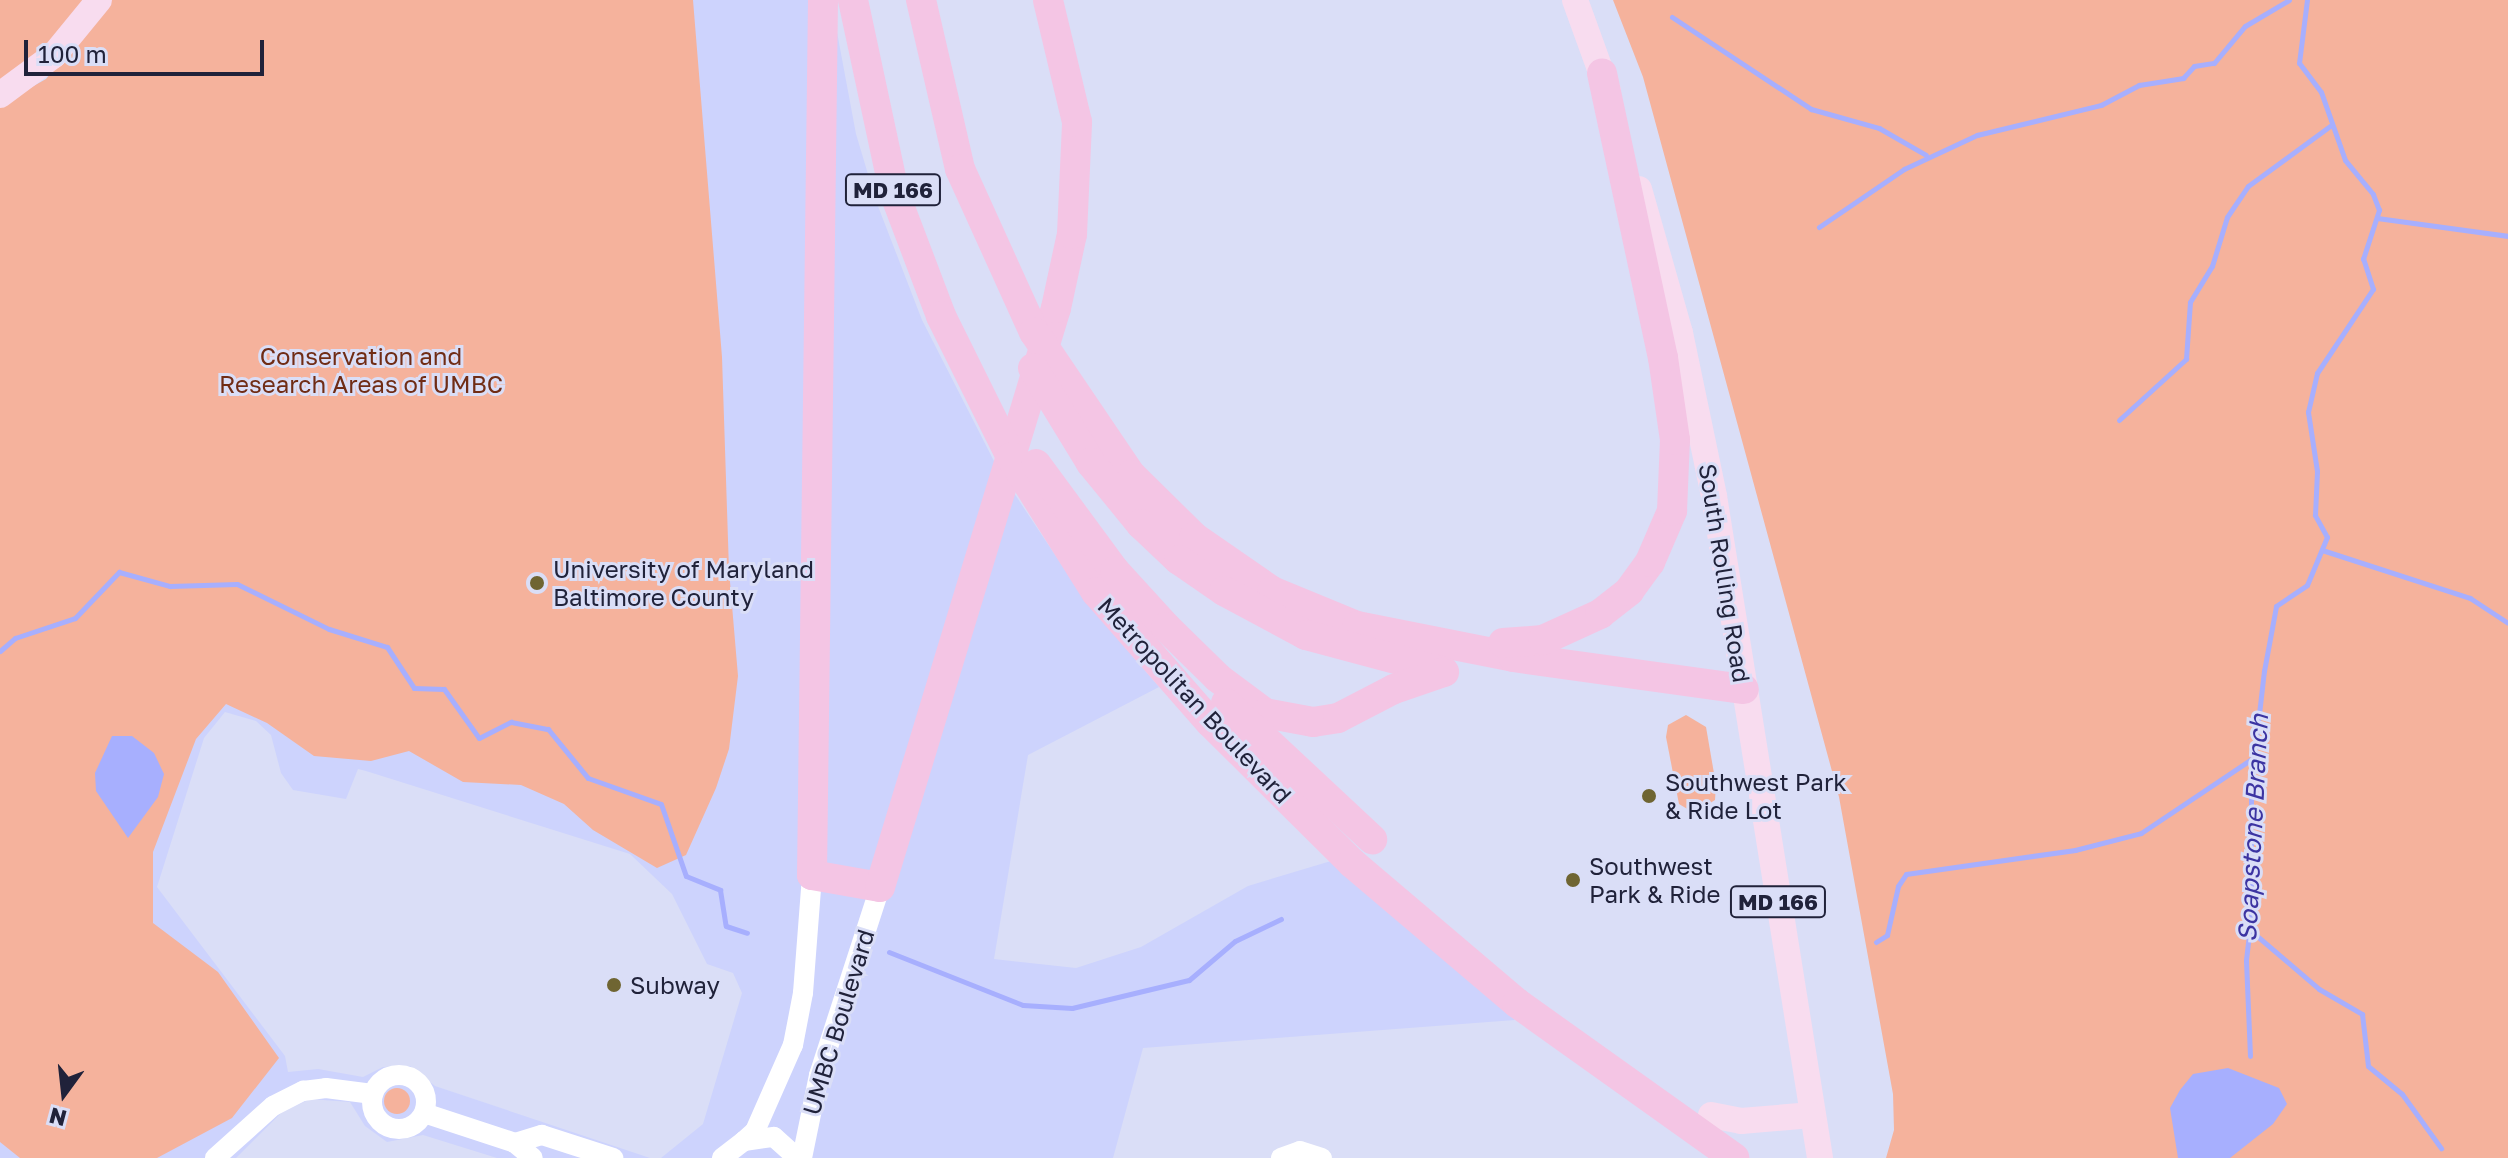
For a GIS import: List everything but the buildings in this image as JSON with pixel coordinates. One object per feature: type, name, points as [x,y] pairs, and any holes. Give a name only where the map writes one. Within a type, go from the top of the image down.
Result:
[{"type":"highway","points":[[823,0],[812,875],[880,887],[1056,308],[1072,234],[1077,122],[1048,0]]},
{"type":"highway","name":"Metropolitan Boulevard","points":[[853,0],[894,192],[941,316],[1011,457],[1069,531],[1144,650],[1281,796],[1517,1003],[1607,1067]]},
{"type":"highway","points":[[908,0],[947,173],[1091,463],[1141,524],[1179,560],[1247,605],[1351,651],[1444,672],[1394,689],[1338,718],[1313,722],[1265,713],[1218,678],[1069,531]]},
{"type":"highway","name":"MD 166","points":[[921,0],[960,169],[998,281],[1100,432],[1159,506],[1236,568],[1313,611],[1413,638],[1744,689]]},
{"type":"highway","points":[[1413,638],[1514,644],[1569,630],[1629,591],[1650,562],[1672,511],[1676,452],[1663,358],[1602,73]]},
{"type":"highway","points":[[1069,531],[1156,637],[1372,839]]},
{"type":"highway","points":[[1607,1067],[1671,1101],[1711,1115]]},
{"type":"highway","name":"MD 166","points":[[1607,1067],[1734,1158]]},
{"type":"main road","points":[[0,95],[54,55],[99,0]]},
{"type":"main road","name":"South Rolling Road","points":[[1575,0],[1602,73],[1680,333],[1714,496],[1820,1158]]},
{"type":"main road","points":[[1711,1115],[1741,1121],[1812,1115]]},
{"type":"street","name":"UMBC Boulevard","points":[[722,1158],[755,1131],[793,1045],[803,993],[812,875]]},
{"type":"street","name":"UMBC Boulevard","points":[[800,1158],[819,1075],[880,887]]},
{"type":"street","points":[[409,1076],[426,1095],[424,1113],[412,1126],[394,1129],[378,1120],[373,1094],[383,1079],[409,1076]]},
{"type":"street","points":[[215,1158],[273,1106],[303,1091],[326,1088],[373,1094]]},
{"type":"street","points":[[424,1113],[515,1143],[533,1158]]},
{"type":"street","points":[[515,1143],[542,1135],[613,1158]]},
{"type":"street","points":[[744,1141],[774,1137],[800,1158]]},
{"type":"street","points":[[1281,1158],[1300,1151],[1322,1158]]},
{"type":"shaded area","name":"Conservation and Research Areas of UMBC","points":[[111,0],[831,0],[856,134],[876,201],[922,320],[998,469],[1089,606],[1159,687],[1028,755],[994,959],[1076,968],[1141,947],[1248,886],[1331,861],[1515,1020],[1143,1048],[1113,1158],[661,1158],[703,1124],[742,993],[733,973],[707,964],[672,894],[630,854],[366,771],[358,769],[346,799],[293,790],[281,773],[271,735],[256,721],[225,712],[204,738],[157,887],[285,1056],[288,1072],[318,1069],[363,1077],[383,1067],[410,1066],[435,1086],[650,1158],[497,1158],[423,1135],[387,1142],[365,1126],[350,1102],[310,1099],[281,1113],[236,1158],[0,1158],[0,105],[46,79]]},
{"type":"green space","points":[[0,0],[87,0],[50,49],[0,85]]},
{"type":"green space","name":"Conservation and Research Areas of UMBC","points":[[111,0],[693,0],[722,357],[729,570],[738,676],[729,749],[716,788],[686,855],[657,868],[593,830],[564,804],[521,785],[463,782],[409,751],[371,761],[314,756],[267,723],[226,704],[196,739],[153,852],[153,923],[218,972],[279,1058],[232,1118],[157,1158],[20,1158],[0,1142],[0,105],[46,79]]},
{"type":"green space","points":[[1613,0],[2508,0],[2508,1158],[1886,1158],[1894,1130],[1893,1094],[1839,797],[1643,77]]},
{"type":"green space","points":[[1686,715],[1706,727],[1716,785],[1715,800],[1694,813],[1679,804],[1666,737],[1668,725]]},
{"type":"green space","points":[[397,1088],[406,1092],[410,1101],[406,1110],[397,1114],[388,1110],[384,1101],[388,1092]]},
{"type":"water","points":[[112,736],[132,736],[154,753],[164,774],[158,797],[128,838],[96,791],[95,773]]},
{"type":"water","points":[[2228,1068],[2279,1088],[2287,1104],[2273,1124],[2230,1158],[2178,1158],[2170,1108],[2180,1090],[2193,1074]]},
{"type":"waterway","points":[[1819,227],[1904,169],[1977,135],[2101,105],[2139,85],[2183,78],[2194,66],[2214,63],[2245,26],[2289,0]]},
{"type":"waterway","name":"Soapstone Branch","points":[[2250,1056],[2246,960],[2251,917],[2251,783],[2264,671],[2276,606],[2307,585],[2327,537],[2315,515],[2317,471],[2308,412],[2317,373],[2373,289],[2363,259],[2379,210],[2373,194],[2345,160],[2321,92],[2299,63],[2307,0]]},
{"type":"waterway","points":[[1672,17],[1811,109],[1879,128],[1926,155]]},
{"type":"waterway","points":[[2119,420],[2186,359],[2190,302],[2212,266],[2227,217],[2248,186],[2330,126]]},
{"type":"waterway","points":[[2377,218],[2508,236]]},
{"type":"waterway","points":[[2322,550],[2470,598],[2508,623]]},
{"type":"waterway","points":[[0,651],[15,638],[75,618],[119,572],[170,586],[237,584],[329,629],[387,647],[414,688],[444,689],[479,738],[511,722],[548,729],[588,778],[661,804],[686,876],[720,890],[726,926],[747,933]]},
{"type":"waterway","points":[[1876,942],[1887,935],[1898,886],[1906,874],[2075,850],[2141,833],[2253,758]]},
{"type":"waterway","points":[[889,952],[1023,1005],[1072,1008],[1189,980],[1235,941],[1281,919]]},
{"type":"waterway","points":[[2250,930],[2319,989],[2362,1014],[2368,1066],[2402,1094],[2441,1148]]},
{"type":"place","name":"University of Maryland Baltimore County","points":[[537,583]]},
{"type":"place","name":"Southwest Park & Ride Lot","points":[[1649,796]]},
{"type":"place","name":"Southwest Park & Ride","points":[[1573,880]]},
{"type":"place","name":"Subway","points":[[614,985]]}]
